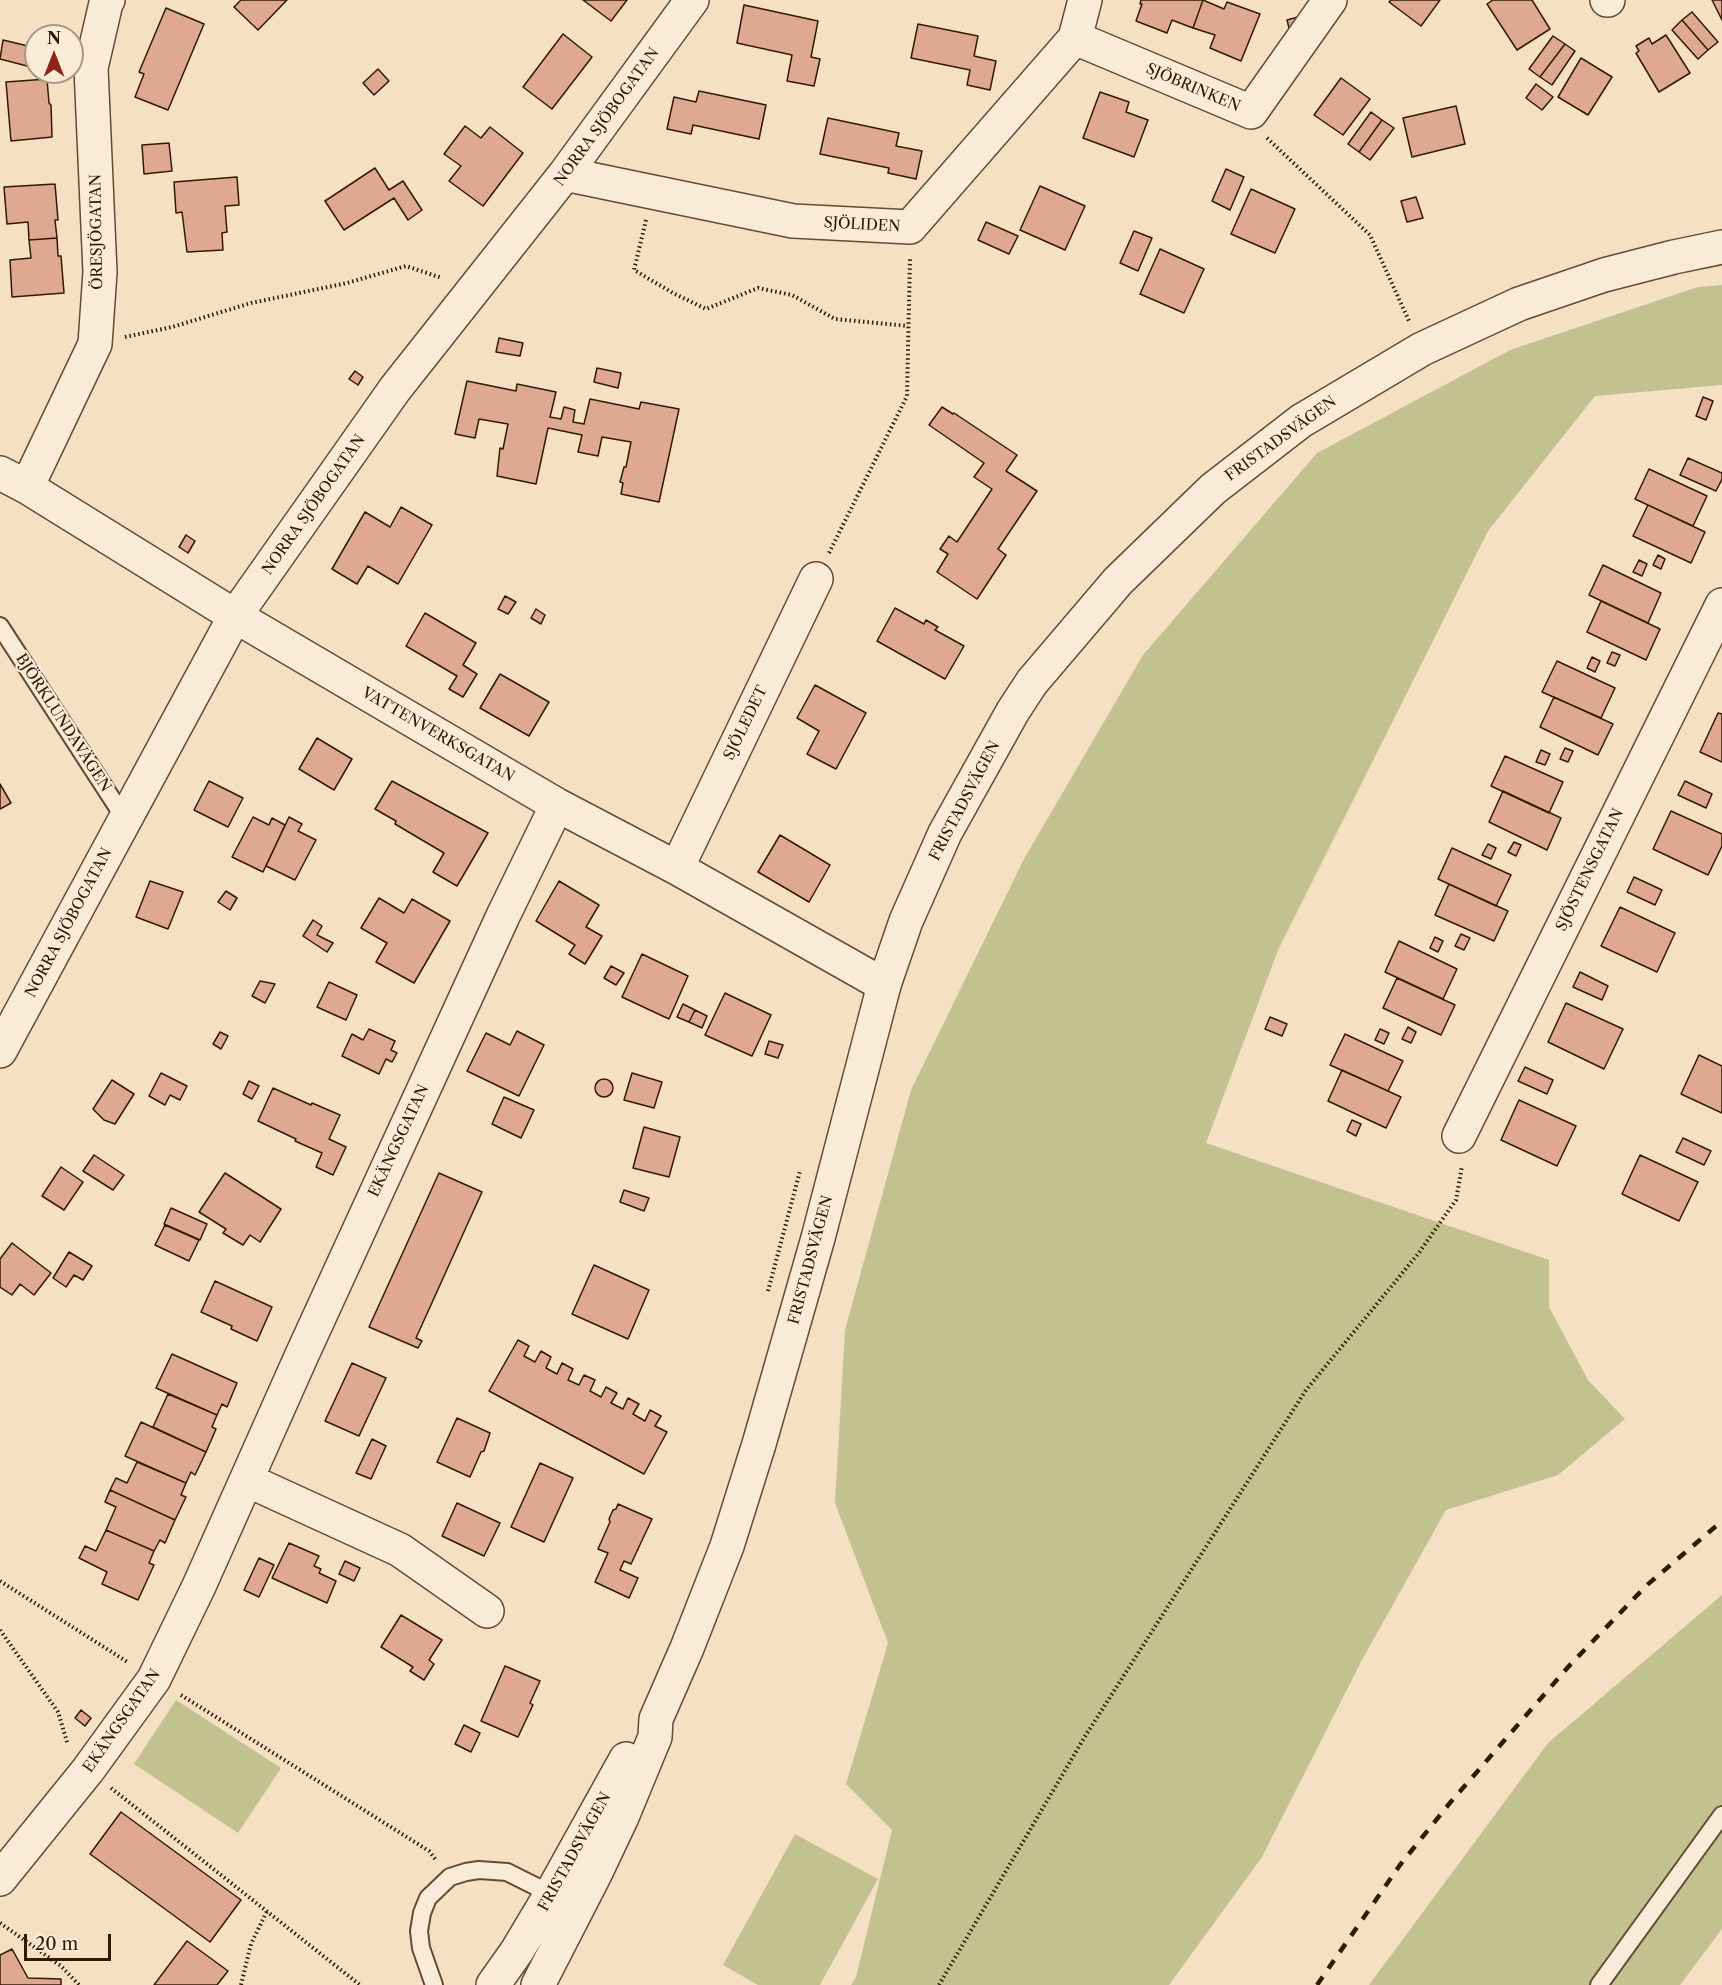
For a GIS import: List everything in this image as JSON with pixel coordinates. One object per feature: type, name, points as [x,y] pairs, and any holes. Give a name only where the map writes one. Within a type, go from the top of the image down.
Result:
[{"type":"street","name":"ÖRESJÖGATAN","points":[[13,480],[95,344],[100,272],[91,68],[108,0]]},
{"type":"street","name":"NORRA SJÖBOGATAN","points":[[0,1051],[235,616],[395,390],[565,174],[692,0]]},
{"type":"street","name":"SJÖLIDEN","points":[[565,174],[793,221],[910,227],[1076,38],[1085,0]]},
{"type":"street","name":"SJÖBRINKEN","points":[[1076,38],[1251,112],[1330,0]]},
{"type":"street","name":"FRISTADSVÄGEN","points":[[538,1985],[622,1817],[655,1737],[656,1719],[727,1546],[818,1238],[884,985],[906,921],[945,832],[974,778],[1032,682],[1118,581],[1213,489],[1309,416],[1422,349],[1520,304],[1604,275],[1722,247]]},
{"type":"street","name":"VATTENVERKSGATAN","points":[[13,480],[235,616],[557,805],[677,868],[884,985]]},
{"type":"street","name":"SJÖLEDET","points":[[677,868],[816,579]]},
{"type":"street","name":"SJÖSTENSGATAN","points":[[1459,1136],[1722,605]]},
{"type":"street","name":"EKÄNGSGATAN","points":[[0,1879],[88,1770],[154,1679],[199,1586],[463,1002],[557,805]]},
{"type":"street","points":[[247,1480],[400,1550],[487,1611]]},
{"type":"street","name":"FRISTADSVÄGEN","points":[[493,1985],[517,1951],[551,1894],[640,1734],[656,1719]]},
{"type":"lane","name":"BJÖRKLUNDAVÄGEN","points":[[0,626],[125,819]]},
{"type":"lane","points":[[1599,1985],[1722,1815]]},
{"type":"lane","points":[[434,1985],[421,1948],[419,1931],[422,1913],[428,1898],[450,1877],[479,1870],[507,1872],[551,1894]]},
{"type":"path","points":[[1251,112],[1266,137],[1370,235],[1410,323]]},
{"type":"path","points":[[653,192],[634,270],[674,293],[706,309],[758,288],[792,295],[835,319],[908,326]]},
{"type":"path","points":[[816,579],[907,396],[910,227]]},
{"type":"path","points":[[95,344],[172,327],[251,303],[346,283],[405,266],[474,289]]},
{"type":"path","points":[[1401,327],[1417,320]]},
{"type":"path","points":[[939,1985],[1084,1738],[1306,1390],[1418,1254],[1456,1200],[1462,1169],[1459,1136]]},
{"type":"path","points":[[767,1295],[802,1165]]},
{"type":"path","points":[[0,1581],[429,1851],[450,1877]]},
{"type":"path","points":[[0,1630],[58,1712],[68,1747],[88,1770],[360,1985]]},
{"type":"path","points":[[241,1985],[251,1944],[267,1911]]},
{"type":"path","points":[[0,1923],[61,1966],[79,1985]]},
{"type":"shaded area","points":[[1722,285],[1722,385],[1595,396],[1488,531],[1278,950],[1206,1143],[1549,1260],[1549,1307],[1588,1380],[1625,1419],[1558,1475],[1446,1510],[1363,1658],[1262,1857],[1169,1985],[851,1985],[856,1977],[892,1830],[846,1784],[888,1643],[835,1503],[845,1330],[911,1090],[1024,859],[1143,655],[1317,453],[1510,350],[1698,287]]},
{"type":"shaded area","points":[[1722,1595],[1722,1929],[1680,1985],[1369,1985],[1548,1743]]},
{"type":"shaded area","points":[[176,1700],[281,1768],[238,1833],[134,1764]]},
{"type":"shaded area","points":[[795,1834],[878,1879],[820,1985],[758,1985],[723,1965]]},
{"type":"building","points":[[241,0],[287,0],[258,30],[234,7]]},
{"type":"building","points":[[583,0],[627,0],[611,21]]},
{"type":"building","points":[[1141,0],[1203,0],[1193,28],[1172,20],[1167,33],[1136,21],[1142,4],[1140,4]]},
{"type":"building","points":[[1203,0],[1224,9],[1227,2],[1260,14],[1241,61],[1210,48],[1215,35],[1193,28]]},
{"type":"building","points":[[1391,0],[1440,0],[1421,26],[1389,2]]},
{"type":"building","points":[[1493,0],[1532,0],[1550,29],[1517,50],[1487,4]]},
{"type":"building","points":[[1712,0],[1722,0],[1722,20]]},
{"type":"building","points":[[744,5],[818,21],[811,57],[820,59],[814,86],[787,81],[792,55],[737,43]]},
{"type":"building","points":[[166,8],[204,24],[168,110],[135,97],[144,74],[139,72]]},
{"type":"building","points":[[1692,12],[1718,42],[1708,50],[1682,20]]},
{"type":"building","points":[[1298,17],[1301,25],[1289,28],[1287,20]]},
{"type":"building","points":[[1682,20],[1708,50],[1698,59],[1672,30]]},
{"type":"building","points":[[918,24],[978,36],[974,56],[996,61],[990,90],[967,85],[970,70],[911,58]]},
{"type":"building","points":[[563,34],[592,57],[552,109],[523,87]]},
{"type":"building","points":[[1666,35],[1690,73],[1659,92],[1636,53],[1639,51],[1636,46],[1649,38],[1652,44]]},
{"type":"building","points":[[1553,36],[1565,44],[1540,77],[1529,69]]},
{"type":"building","points":[[3,40],[24,45],[24,65],[0,59]]},
{"type":"building","points":[[1565,44],[1575,51],[1552,85],[1540,77]]},
{"type":"building","points":[[1581,58],[1612,77],[1588,115],[1558,97]]},
{"type":"building","points":[[378,69],[389,81],[374,95],[363,83]]},
{"type":"building","points":[[1341,78],[1370,99],[1343,135],[1314,115]]},
{"type":"building","points":[[24,81],[24,84],[47,84],[52,137],[11,141],[6,82]]},
{"type":"building","points":[[1536,84],[1553,97],[1542,110],[1526,98]]},
{"type":"building","points":[[699,91],[766,105],[759,139],[693,125],[691,134],[667,129],[674,97],[696,102]]},
{"type":"building","points":[[1100,92],[1129,102],[1126,112],[1148,120],[1134,157],[1083,138]]},
{"type":"building","points":[[1456,106],[1465,144],[1412,157],[1403,118]]},
{"type":"building","points":[[1371,112],[1382,120],[1359,152],[1348,144]]},
{"type":"building","points":[[828,118],[899,133],[896,146],[922,151],[916,179],[888,173],[889,168],[820,154]]},
{"type":"building","points":[[1382,120],[1394,128],[1370,160],[1359,152]]},
{"type":"building","points":[[465,126],[481,138],[490,127],[523,153],[483,206],[449,181],[461,166],[444,154]]},
{"type":"building","points":[[169,143],[172,171],[144,174],[142,145]]},
{"type":"building","points":[[375,168],[389,190],[403,181],[422,210],[408,220],[394,198],[344,230],[325,201]]},
{"type":"building","points":[[1226,169],[1244,177],[1230,210],[1212,201]]},
{"type":"building","points":[[237,177],[239,205],[225,206],[227,232],[222,233],[223,250],[187,252],[182,212],[176,213],[174,182]]},
{"type":"building","points":[[55,184],[57,238],[29,240],[28,222],[7,224],[4,187]]},
{"type":"building","points":[[1040,186],[1085,206],[1065,250],[1020,230]]},
{"type":"building","points":[[1251,189],[1295,209],[1275,253],[1231,234]]},
{"type":"building","points":[[1416,197],[1423,218],[1407,222],[1401,201]]},
{"type":"building","points":[[986,222],[1018,236],[1009,254],[978,240]]},
{"type":"building","points":[[1134,231],[1152,238],[1138,271],[1120,263]]},
{"type":"building","points":[[57,238],[64,293],[12,297],[10,260],[31,258],[29,240]]},
{"type":"building","points":[[1160,249],[1204,269],[1184,313],[1140,294]]},
{"type":"building","points":[[499,338],[523,343],[520,356],[496,352]]},
{"type":"building","points":[[597,368],[621,373],[618,388],[594,382]]},
{"type":"building","points":[[355,371],[363,377],[358,385],[349,379]]},
{"type":"building","points":[[467,381],[516,391],[517,384],[556,392],[550,417],[561,419],[564,407],[575,410],[573,422],[584,424],[590,399],[639,409],[641,402],[679,409],[659,502],[621,494],[623,483],[620,482],[624,467],[626,467],[631,442],[602,437],[598,456],[578,452],[582,435],[548,428],[536,484],[497,476],[500,448],[503,449],[508,424],[479,419],[475,438],[455,434]]},
{"type":"building","points":[[1703,397],[1713,401],[1706,420],[1696,416]]},
{"type":"building","points":[[942,407],[1017,455],[1006,471],[1037,491],[998,549],[1006,555],[977,599],[937,572],[948,554],[940,549],[949,536],[957,542],[992,489],[974,477],[984,463],[929,425]]},
{"type":"building","points":[[1688,458],[1722,473],[1722,479],[1716,491],[1680,475]]},
{"type":"building","points":[[1649,469],[1707,496],[1693,526],[1635,499]]},
{"type":"building","points":[[1648,505],[1705,532],[1691,563],[1633,536]]},
{"type":"building","points":[[401,507],[432,525],[398,584],[368,566],[357,584],[332,569],[365,512],[390,527]]},
{"type":"building","points":[[186,535],[195,541],[188,553],[179,547]]},
{"type":"building","points":[[1658,555],[1665,559],[1661,569],[1653,565]]},
{"type":"building","points":[[1639,560],[1647,564],[1642,576],[1633,572]]},
{"type":"building","points":[[1603,565],[1661,593],[1648,623],[1589,595]]},
{"type":"building","points":[[505,596],[516,602],[508,614],[498,609]]},
{"type":"building","points":[[1601,601],[1660,629],[1646,660],[1587,632]]},
{"type":"building","points":[[895,608],[924,624],[926,620],[938,627],[935,630],[964,646],[945,679],[877,641]]},
{"type":"building","points":[[536,609],[545,615],[541,624],[531,618]]},
{"type":"building","points":[[425,613],[476,643],[463,665],[477,674],[463,697],[449,689],[457,676],[406,646]]},
{"type":"building","points":[[1612,652],[1620,655],[1615,666],[1607,663]]},
{"type":"building","points":[[1592,657],[1600,661],[1595,672],[1587,668]]},
{"type":"building","points":[[1557,661],[1615,688],[1601,718],[1542,692]]},
{"type":"building","points":[[500,674],[549,702],[529,736],[480,708]]},
{"type":"building","points":[[815,685],[866,713],[836,769],[807,754],[819,731],[797,718]]},
{"type":"building","points":[[1554,697],[1613,724],[1598,755],[1540,727]]},
{"type":"building","points":[[1718,713],[1722,714],[1722,762],[1700,752]]},
{"type":"building","points":[[317,738],[352,759],[334,790],[299,769]]},
{"type":"building","points":[[1565,748],[1573,751],[1568,762],[1560,759]]},
{"type":"building","points":[[1541,750],[1550,754],[1545,765],[1536,762]]},
{"type":"building","points":[[1505,756],[1563,782],[1549,813],[1491,786]]},
{"type":"building","points":[[209,781],[243,798],[228,827],[194,810]]},
{"type":"building","points":[[392,781],[488,833],[457,886],[433,872],[444,853],[395,824],[396,821],[375,809]]},
{"type":"building","points":[[1685,781],[1712,794],[1706,808],[1678,795]]},
{"type":"building","points":[[0,784],[11,803],[0,809]]},
{"type":"building","points":[[1503,791],[1561,818],[1547,850],[1489,822]]},
{"type":"building","points":[[1671,811],[1722,834],[1722,846],[1708,875],[1653,849]]},
{"type":"building","points":[[253,817],[269,825],[272,818],[285,825],[263,872],[232,857]]},
{"type":"building","points":[[289,817],[302,824],[298,831],[316,840],[295,880],[266,866]]},
{"type":"building","points":[[780,835],[830,865],[809,902],[758,872]]},
{"type":"building","points":[[1514,842],[1521,845],[1516,856],[1508,852]]},
{"type":"building","points":[[1488,844],[1496,848],[1491,859],[1482,855]]},
{"type":"building","points":[[1452,848],[1511,875],[1496,906],[1438,879]]},
{"type":"building","points":[[1634,877],[1662,890],[1655,905],[1627,892]]},
{"type":"building","points":[[150,881],[183,892],[168,929],[136,917]]},
{"type":"building","points":[[559,881],[599,905],[586,927],[602,936],[585,964],[569,954],[575,945],[536,921]]},
{"type":"building","points":[[1449,884],[1508,911],[1494,941],[1435,915]]},
{"type":"building","points":[[226,891],[237,898],[230,910],[218,902]]},
{"type":"building","points":[[379,898],[404,913],[412,899],[450,921],[414,983],[376,962],[387,943],[361,928]]},
{"type":"building","points":[[1620,907],[1675,933],[1657,972],[1601,946]]},
{"type":"building","points":[[313,920],[322,926],[317,935],[333,943],[327,952],[303,936]]},
{"type":"building","points":[[1461,934],[1470,938],[1464,950],[1455,946]]},
{"type":"building","points":[[1435,937],[1443,941],[1438,952],[1430,948]]},
{"type":"building","points":[[1399,941],[1457,969],[1443,999],[1385,972]]},
{"type":"building","points":[[642,954],[688,976],[669,1019],[622,997]]},
{"type":"building","points":[[611,966],[624,973],[616,985],[604,978]]},
{"type":"building","points":[[1580,972],[1608,986],[1602,1000],[1573,987]]},
{"type":"building","points":[[1397,978],[1455,1005],[1441,1035],[1383,1008]]},
{"type":"building","points":[[260,981],[275,984],[265,1003],[252,996]]},
{"type":"building","points":[[329,982],[357,995],[346,1020],[317,1007]]},
{"type":"building","points":[[725,993],[771,1015],[752,1056],[705,1035]]},
{"type":"building","points":[[1566,1003],[1623,1029],[1604,1069],[1548,1042]]},
{"type":"building","points":[[683,1004],[695,1010],[689,1022],[677,1017]]},
{"type":"building","points":[[695,1010],[707,1016],[702,1028],[689,1022]]},
{"type":"building","points":[[1270,1017],[1287,1024],[1282,1036],[1265,1029]]},
{"type":"building","points":[[1408,1027],[1416,1032],[1411,1043],[1402,1039]]},
{"type":"building","points":[[369,1029],[395,1041],[391,1050],[397,1053],[392,1062],[386,1059],[379,1074],[342,1056],[352,1034],[363,1040]]},
{"type":"building","points":[[1380,1029],[1389,1033],[1384,1044],[1375,1040]]},
{"type":"building","points":[[517,1031],[544,1045],[519,1096],[467,1071],[486,1033],[510,1045]]},
{"type":"building","points":[[220,1032],[228,1036],[221,1049],[213,1044]]},
{"type":"building","points":[[1345,1034],[1403,1061],[1388,1091],[1330,1065]]},
{"type":"building","points":[[769,1041],[783,1045],[778,1058],[765,1054]]},
{"type":"building","points":[[1699,1055],[1722,1066],[1722,1113],[1681,1094]]},
{"type":"building","points":[[1525,1067],[1553,1080],[1547,1094],[1518,1081]]},
{"type":"building","points":[[1342,1070],[1401,1097],[1386,1128],[1328,1101]]},
{"type":"building","points":[[161,1073],[187,1086],[180,1100],[170,1095],[165,1105],[149,1096]]},
{"type":"building","points":[[632,1073],[662,1082],[654,1108],[624,1100]]},
{"type":"building","points":[[600,1079],[608,1079],[613,1084],[611,1095],[600,1097],[595,1092],[595,1084]]},
{"type":"building","points":[[112,1080],[134,1094],[115,1124],[104,1120],[93,1109]]},
{"type":"building","points":[[249,1081],[259,1086],[252,1099],[243,1094]]},
{"type":"building","points":[[273,1088],[340,1115],[329,1139],[346,1147],[333,1175],[316,1167],[322,1153],[258,1121]]},
{"type":"building","points":[[504,1097],[534,1110],[521,1138],[492,1124]]},
{"type":"building","points":[[1519,1100],[1576,1126],[1557,1166],[1501,1140]]},
{"type":"building","points":[[1352,1120],[1361,1124],[1356,1136],[1347,1131]]},
{"type":"building","points":[[644,1127],[680,1137],[669,1177],[633,1168]]},
{"type":"building","points":[[1683,1138],[1711,1151],[1704,1165],[1676,1152]]},
{"type":"building","points":[[94,1155],[124,1175],[113,1190],[83,1171]]},
{"type":"building","points":[[1640,1155],[1698,1182],[1679,1221],[1622,1194]]},
{"type":"building","points":[[61,1167],[83,1182],[64,1210],[42,1196]]},
{"type":"building","points":[[225,1173],[281,1209],[260,1242],[250,1235],[243,1245],[223,1233],[226,1229],[199,1212]]},
{"type":"building","points":[[439,1173],[482,1192],[416,1338],[422,1341],[418,1348],[369,1327]]},
{"type":"building","points":[[624,1190],[649,1198],[644,1211],[620,1202]]},
{"type":"building","points":[[171,1208],[207,1224],[200,1240],[164,1224]]},
{"type":"building","points":[[165,1225],[199,1240],[189,1261],[155,1245]]},
{"type":"building","points":[[12,1243],[51,1273],[34,1295],[20,1284],[12,1295],[0,1287],[0,1259]]},
{"type":"building","points":[[69,1252],[92,1266],[83,1280],[74,1275],[66,1287],[53,1278]]},
{"type":"building","points":[[594,1265],[649,1290],[628,1339],[572,1314]]},
{"type":"building","points":[[215,1281],[272,1307],[257,1341],[231,1329],[232,1326],[201,1312]]},
{"type":"building","points":[[518,1340],[529,1346],[524,1356],[535,1362],[541,1351],[551,1357],[546,1368],[557,1374],[562,1363],[573,1369],[568,1380],[579,1385],[584,1375],[595,1380],[590,1391],[601,1397],[606,1387],[617,1393],[611,1403],[623,1409],[628,1398],[639,1404],[633,1414],[645,1421],[650,1410],[661,1416],[655,1426],[667,1432],[644,1474],[489,1391]]},
{"type":"building","points":[[172,1354],[237,1383],[227,1407],[222,1404],[217,1415],[156,1388]]},
{"type":"building","points":[[352,1363],[386,1378],[359,1436],[325,1421]]},
{"type":"building","points":[[168,1394],[217,1415],[212,1427],[216,1429],[206,1452],[153,1427]]},
{"type":"building","points":[[457,1418],[490,1433],[484,1451],[481,1452],[470,1477],[437,1462]]},
{"type":"building","points":[[141,1422],[206,1452],[195,1475],[191,1472],[186,1483],[125,1456]]},
{"type":"building","points":[[372,1439],[386,1446],[371,1479],[356,1473]]},
{"type":"building","points":[[137,1462],[186,1483],[181,1495],[186,1497],[175,1520],[110,1490],[116,1478],[127,1483]]},
{"type":"building","points":[[540,1463],[573,1478],[544,1542],[511,1527]]},
{"type":"building","points":[[110,1490],[175,1520],[165,1543],[160,1540],[154,1551],[106,1530],[116,1507],[105,1502]]},
{"type":"building","points":[[457,1503],[500,1523],[484,1556],[442,1536]]},
{"type":"building","points":[[618,1504],[652,1519],[631,1564],[624,1561],[620,1570],[638,1578],[629,1598],[595,1582],[608,1553],[598,1549],[613,1510]]},
{"type":"building","points":[[106,1530],[154,1551],[149,1563],[154,1565],[138,1600],[102,1584],[107,1572],[79,1558],[85,1546],[96,1551]]},
{"type":"building","points":[[289,1543],[319,1556],[314,1566],[321,1569],[319,1573],[336,1581],[327,1603],[272,1578]]},
{"type":"building","points":[[259,1558],[274,1565],[259,1597],[244,1590]]},
{"type":"building","points":[[345,1561],[360,1568],[354,1581],[339,1574]]},
{"type":"building","points":[[401,1615],[442,1640],[429,1660],[434,1664],[424,1680],[410,1671],[413,1667],[381,1647]]},
{"type":"building","points":[[505,1666],[540,1681],[530,1703],[533,1705],[518,1737],[481,1721]]},
{"type":"building","points":[[81,1710],[91,1718],[85,1726],[75,1718]]},
{"type":"building","points":[[464,1725],[480,1733],[471,1752],[455,1744]]},
{"type":"building","points":[[121,1812],[241,1900],[210,1942],[90,1854]]},
{"type":"building","points":[[187,1941],[228,1971],[217,1985],[154,1985]]},
{"type":"building","points":[[12,1949],[28,1978],[61,1979],[61,1985],[0,1985],[0,1955]]},
{"type":"railway","points":[[1317,1985],[1400,1865],[1449,1804],[1569,1666],[1647,1585],[1722,1521]]}]
